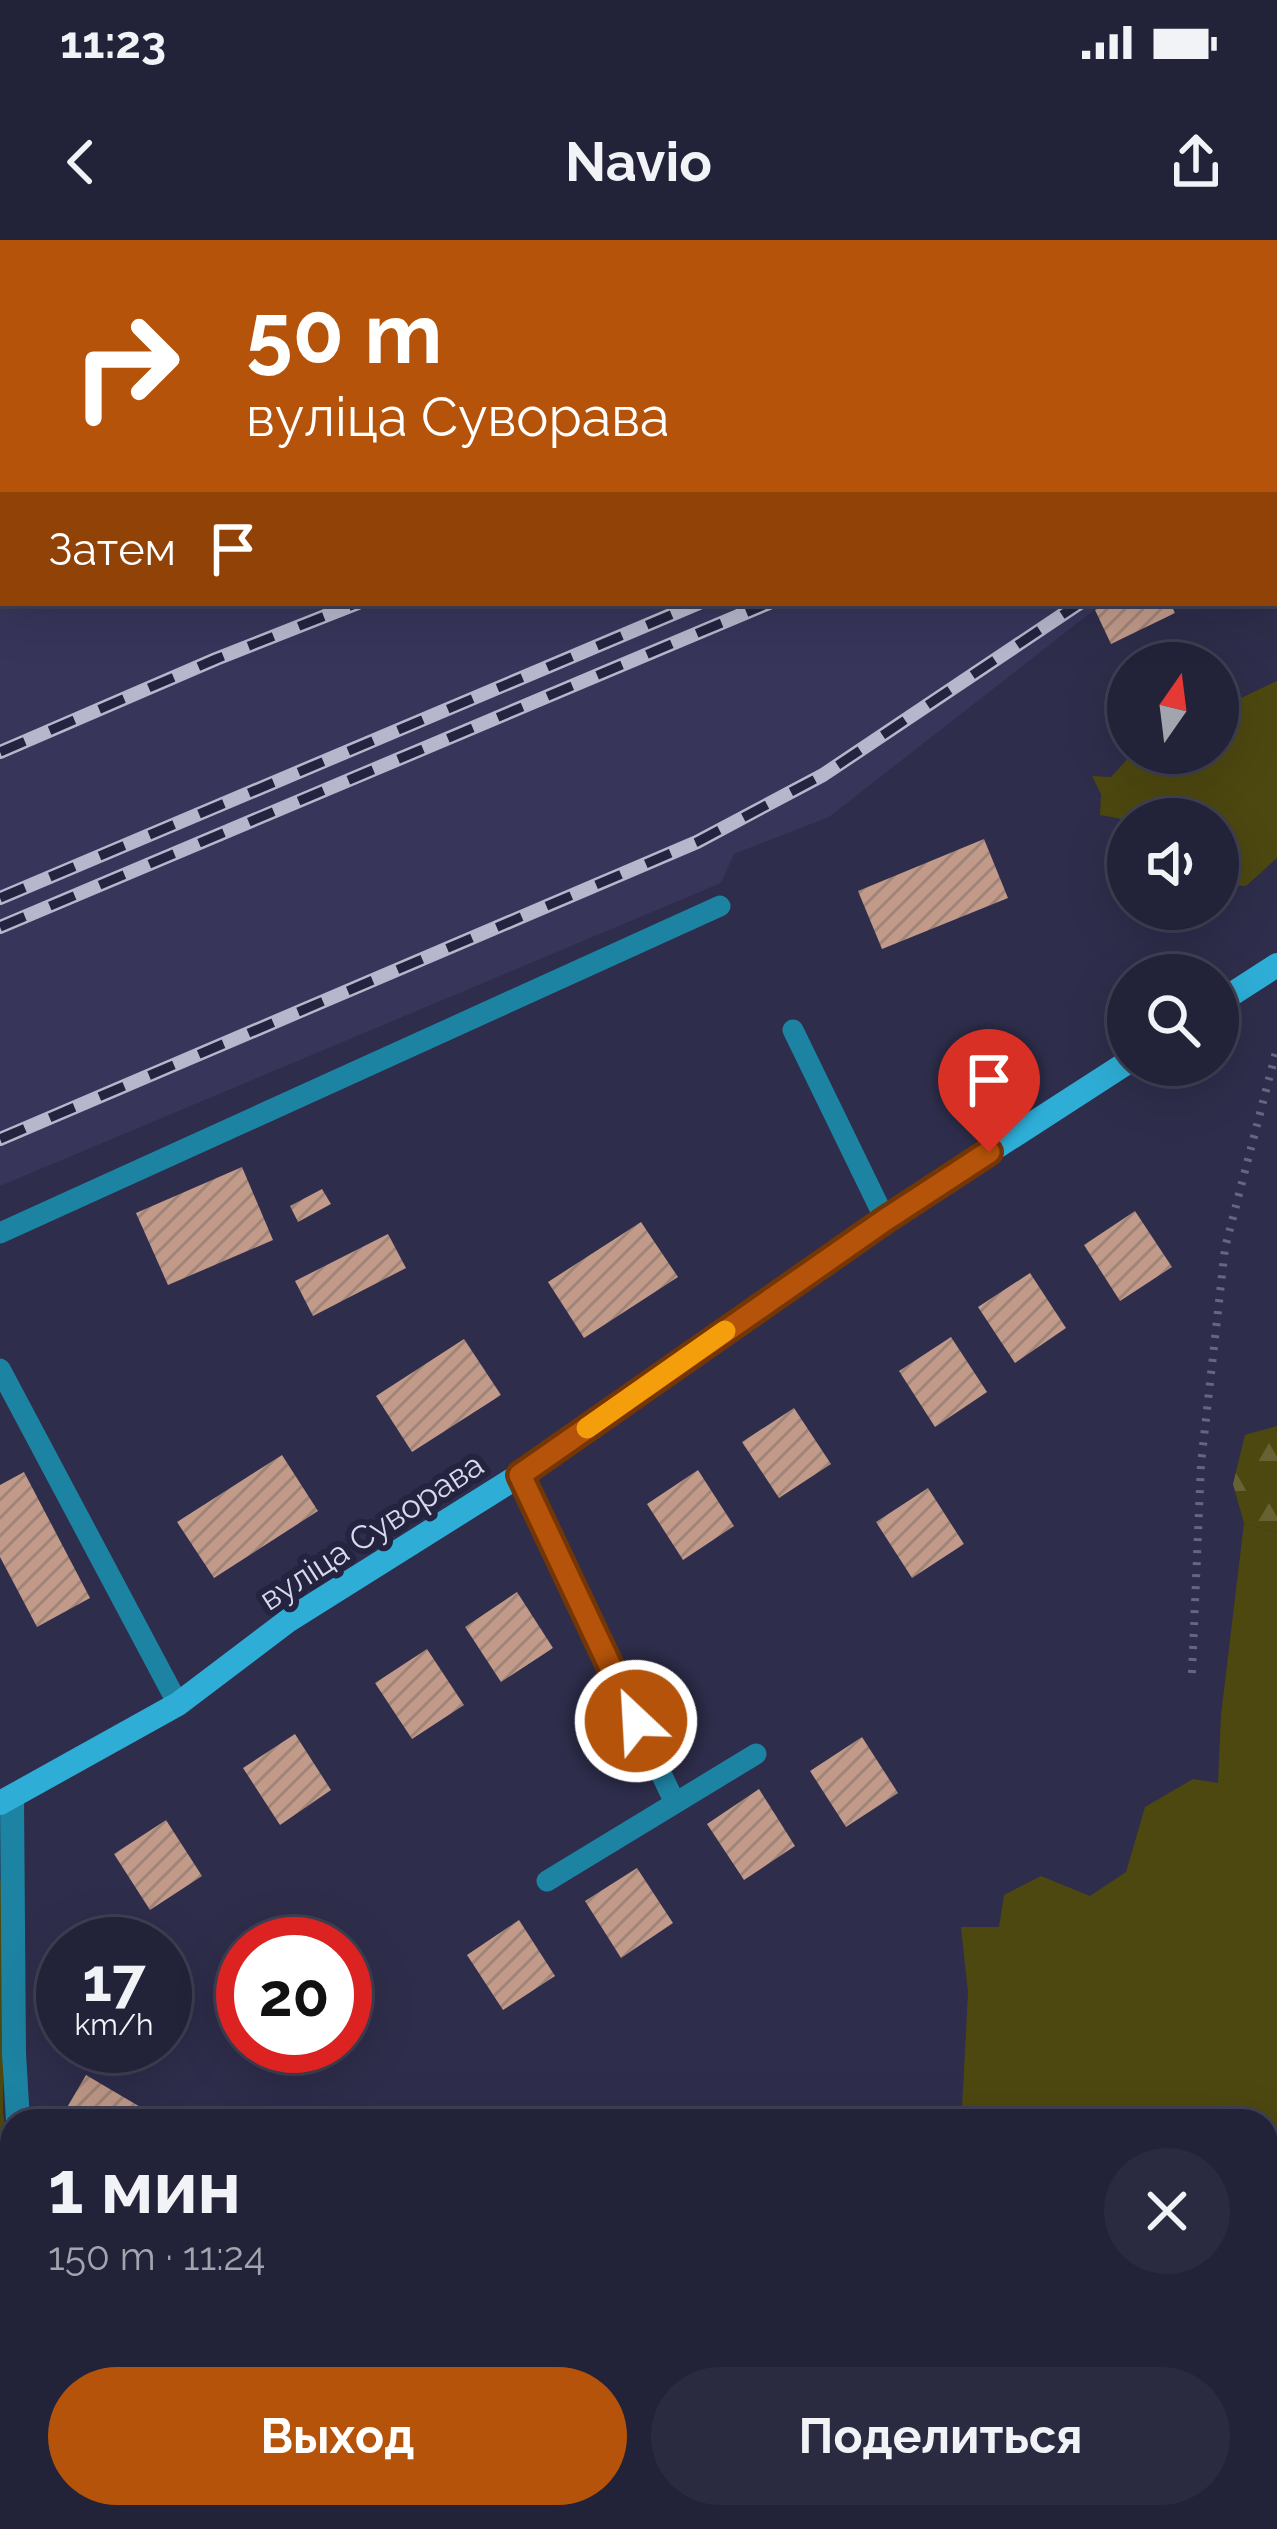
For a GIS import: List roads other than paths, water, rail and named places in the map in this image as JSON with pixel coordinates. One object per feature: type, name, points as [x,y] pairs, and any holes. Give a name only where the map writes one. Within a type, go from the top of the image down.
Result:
[{"type":"street","points":[[1239,989],[1277,965]]},
{"type":"street","name":"вуліца Суворава","points":[[6,1800],[178,1704],[290,1620],[520,1475],[885,1220],[1107,1076]]},
{"type":"street","points":[[6,1800],[17,2109]]},
{"type":"lane","points":[[0,1233],[720,906]]},
{"type":"lane","points":[[793,1030],[885,1220]]},
{"type":"lane","points":[[0,1369],[178,1704]]},
{"type":"lane","points":[[520,1475],[675,1803]]},
{"type":"lane","points":[[548,1881],[756,1754]]},
{"type":"railway","points":[[0,752],[350,606]]},
{"type":"railway","points":[[0,898],[692,606]]},
{"type":"railway","points":[[0,927],[762,606]]},
{"type":"railway","points":[[0,1139],[697,842],[823,775],[1076,606]]}]
